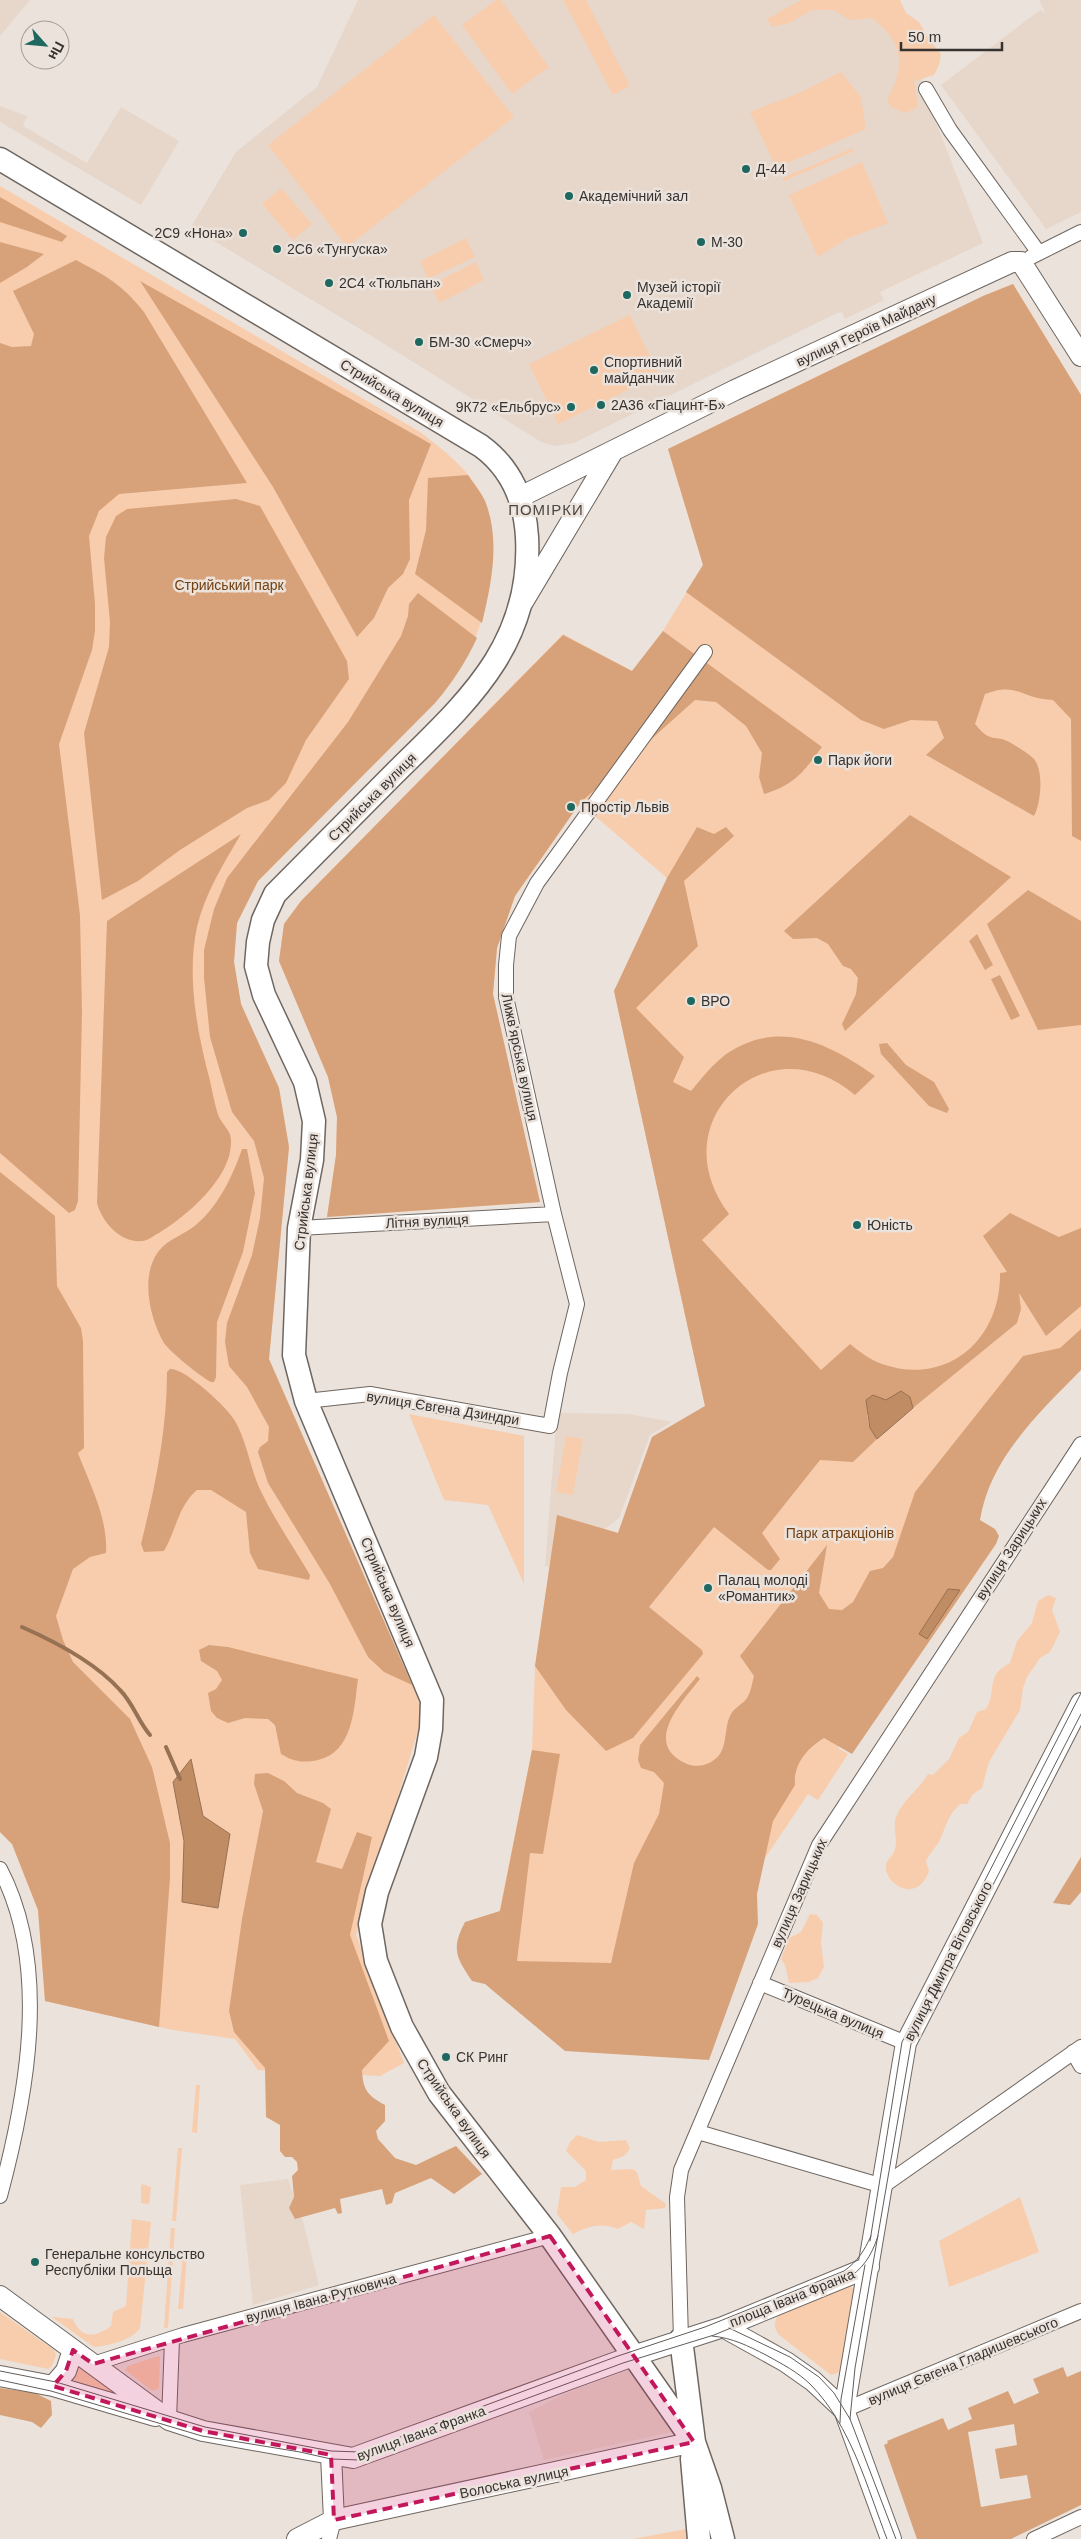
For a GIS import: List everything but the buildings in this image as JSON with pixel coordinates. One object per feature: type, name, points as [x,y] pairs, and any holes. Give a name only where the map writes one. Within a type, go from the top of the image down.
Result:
[{"type":"main road","name":"Стрийська вулиця","points":[[0,159],[481,446],[507,470],[520,497],[526,523],[528,551],[523,602],[504,650],[463,705],[275,894],[263,920],[258,942],[256,966],[264,995],[305,1082],[314,1122],[312,1160],[300,1228],[294,1354],[306,1401],[432,1700],[431,1729],[426,1757],[378,1892],[370,1924],[376,1961],[402,2026],[439,2093],[550,2236],[694,2442]]},
{"type":"main road","points":[[1030,258],[1081,356]]},
{"type":"main road","name":"вулиця Героїв Майдану","points":[[520,497],[848,338],[1012,262],[1030,258]]},
{"type":"main road","points":[[523,602],[613,451]]},
{"type":"main road","name":"вулиця Дмитра Вітовського","points":[[869,2267],[884,2186],[906,2043],[1081,1703]]},
{"type":"main road","name":"площа Івана Франка","points":[[723,2327],[869,2267]]},
{"type":"main road","name":"площа Івана Франка","points":[[844,2410],[869,2267]]},
{"type":"main road","name":"вулиця Івана Франка","points":[[0,2296],[169,2420],[203,2431],[353,2458],[681,2339],[723,2327]]},
{"type":"main road","name":"площа Івана Франка","points":[[723,2327],[793,2367],[813,2381],[844,2410]]},
{"type":"main road","points":[[681,2339],[694,2442],[710,2488],[724,2539]]},
{"type":"main road","points":[[53,2386],[66,2371],[74,2350]]},
{"type":"main road","points":[[0,2376],[53,2386],[169,2420]]},
{"type":"main road","points":[[844,2410],[891,2539]]},
{"type":"main road","points":[[694,2442],[692,2459],[699,2539]]},
{"type":"main road","name":"Волоська вулиця","points":[[297,2539],[334,2520],[694,2442]]},
{"type":"main road","points":[[331,2455],[334,2520]]},
{"type":"street","points":[[926,89],[1030,258],[1081,232]]},
{"type":"street","name":"Лижвʼярська вулиця","points":[[550,1426],[560,1373],[577,1304],[554,1214],[506,997],[506,965],[509,936],[537,883],[705,652]]},
{"type":"street","name":"Літня вулиця","points":[[300,1228],[554,1214]]},
{"type":"street","name":"вулиця Євгена Дзиндри","points":[[306,1401],[370,1394],[550,1426]]},
{"type":"street","name":"вулиця Зарицьких","points":[[681,2339],[677,2197],[681,2170],[819,1845],[1081,1444]]},
{"type":"street","points":[[0,1869],[14,1898],[24,1932],[28,1994],[24,2088],[14,2140],[0,2194]]},
{"type":"street","name":"Турецька вулиця","points":[[760,1982],[906,2043]]},
{"type":"street","points":[[698,2132],[884,2186],[1077,2050],[1081,2066]]},
{"type":"street","name":"вулиця Івана Рутковича","points":[[93,2364],[172,2340],[550,2236]]},
{"type":"street","name":"вулиця Євгена Гладишевського","points":[[844,2410],[1081,2311]]},
{"type":"street","points":[[169,2420],[172,2340]]},
{"type":"street","points":[[1034,2539],[1081,2516]]},
{"type":"street","points":[[329,2539],[334,2520]]},
{"type":"highlighted area","points":[[550,2236],[694,2442],[334,2520],[331,2455],[203,2431],[53,2386],[66,2371],[73,2350],[93,2364]]},
{"type":"shaded area","points":[[0,0],[30,0],[0,36]]},
{"type":"shaded area","points":[[358,0],[873,0],[925,75],[921,84],[983,243],[880,292],[884,300],[845,319],[842,312],[837,313],[574,443],[556,446],[543,443],[370,335],[191,227],[236,152],[317,87]]},
{"type":"shaded area","points":[[1039,0],[1081,0],[1081,212],[1046,229],[941,85],[1040,10],[1046,14]]},
{"type":"shaded area","points":[[0,106],[27,116],[23,126],[87,163],[121,107],[179,141],[141,205],[0,122]]},
{"type":"shaded area","points":[[901,1391],[910,1397],[913,1408],[877,1439],[870,1428],[866,1400],[873,1395],[886,1400]]},
{"type":"shaded area","points":[[557,1413],[629,1414],[672,1422],[650,1435],[619,1518],[584,1545],[571,1570],[545,1566]]},
{"type":"shaded area","points":[[948,1589],[960,1590],[927,1639],[919,1634]]},
{"type":"shaded area","points":[[191,1759],[203,1816],[230,1834],[218,1908],[182,1902],[184,1841],[173,1782]]},
{"type":"shaded area","points":[[288,2179],[304,2225],[319,2285],[253,2305],[240,2185]]},
{"type":"shaded area","points":[[633,2368],[672,2432],[544,2460],[529,2412],[564,2394]]},
{"type":"green space","points":[[496,0],[501,0],[549,67],[512,94],[462,25]]},
{"type":"green space","points":[[563,0],[586,0],[630,86],[613,95]]},
{"type":"green space","points":[[801,0],[900,0],[906,13],[919,22],[928,38],[941,54],[939,65],[934,75],[914,81],[918,107],[906,113],[891,107],[887,99],[897,76],[899,55],[890,36],[872,18],[850,20],[833,10],[812,10],[790,23],[771,27],[767,19]]},
{"type":"green space","points":[[434,15],[514,117],[347,247],[268,145]]},
{"type":"green space","points":[[841,72],[861,97],[866,129],[776,168],[750,112],[799,93]]},
{"type":"green space","points":[[853,148],[854,151],[784,181],[782,178]]},
{"type":"green space","points":[[862,162],[888,223],[846,239],[818,257],[789,195]]},
{"type":"green space","name":"Стрийський парк","points":[[0,186],[420,432],[465,471],[480,490],[489,514],[492,554],[491,575],[483,615],[469,652],[435,703],[258,881],[237,923],[234,962],[241,1004],[279,1088],[289,1147],[269,1359],[416,1693],[423,1714],[356,1935],[404,2063],[380,2076],[258,2070],[235,2039],[173,2030],[45,2001],[38,1910],[12,1844],[0,1832]]},
{"type":"green space","points":[[281,188],[312,224],[293,240],[262,204]]},
{"type":"green space","points":[[0,197],[67,236],[62,242],[0,222]]},
{"type":"green space","points":[[466,238],[475,257],[428,279],[420,261]]},
{"type":"green space","points":[[0,242],[44,254],[0,283]]},
{"type":"green space","points":[[76,260],[121,287],[144,312],[247,483],[119,494],[99,511],[89,536],[95,604],[95,631],[92,650],[59,744],[80,915],[82,1012],[78,1201],[75,1210],[69,1213],[0,1153],[0,343],[12,347],[31,346],[34,334],[13,291]]},
{"type":"green space","points":[[476,262],[484,280],[439,303],[430,285]]},
{"type":"green space","points":[[140,281],[431,444],[409,500],[410,559],[403,574],[388,588],[374,618],[357,637],[273,487]]},
{"type":"green space","name":"Парк атракціонів","points":[[1013,284],[1081,395],[1081,1356],[992,1450],[955,1571],[838,1748],[848,1754],[818,1800],[808,1794],[757,1870],[697,2049],[488,1968],[532,1750],[535,1666],[557,1515],[618,1533],[652,1437],[705,1406],[614,991],[667,878],[580,803],[515,896],[497,948],[493,994],[540,1202],[327,1217],[336,1155],[337,1117],[328,1077],[279,961],[284,924],[301,901],[563,634],[632,671],[663,631],[703,565],[668,449],[983,296]]},
{"type":"green space","points":[[1013,284],[1081,395],[1081,841],[1072,836],[1071,719],[1053,700],[1005,689],[985,694],[975,724],[989,737],[1005,740],[1034,759],[1039,771],[1040,787],[1034,816],[926,755],[944,738],[937,721],[911,720],[884,729],[861,720],[686,592],[703,565],[668,449],[983,296]]},
{"type":"green space","name":"Спортивний майданчик","points":[[630,315],[659,375],[558,424],[529,364]]},
{"type":"green space","points":[[468,475],[485,501],[493,531],[493,562],[489,593],[482,623],[415,574],[426,530],[428,478]]},
{"type":"green space","points":[[236,499],[260,506],[347,661],[349,679],[306,740],[286,783],[269,800],[247,808],[180,850],[138,881],[102,900],[84,733],[109,647],[110,622],[104,558],[106,537],[116,516],[127,509]]},
{"type":"green space","points":[[418,593],[477,638],[473,647],[458,672],[435,703],[258,881],[237,923],[234,962],[241,1004],[279,1088],[289,1147],[269,1359],[412,1685],[384,1672],[368,1657],[330,1584],[268,1483],[258,1452],[260,1447],[268,1441],[269,1427],[247,1387],[229,1366],[225,1342],[227,1323],[252,1255],[260,1218],[264,1178],[254,1141],[232,1112],[210,1037],[204,978],[204,950],[214,909],[227,878],[348,722],[401,636],[408,616],[409,604]]},
{"type":"green space","points":[[663,631],[822,747],[810,763],[791,782],[764,794],[759,777],[762,753],[746,726],[716,702],[695,700],[580,803],[515,896],[497,948],[493,994],[540,1202],[327,1217],[336,1155],[337,1117],[328,1077],[279,961],[284,924],[301,901],[563,635],[632,671]]},
{"type":"green space","points":[[910,815],[1011,877],[845,1031],[842,1024],[856,994],[858,978],[851,969],[843,966],[828,944],[817,938],[793,939],[784,931]]},
{"type":"green space","points":[[697,827],[714,834],[726,827],[734,836],[684,881],[698,946],[636,1008],[684,1057],[673,1082],[691,1091],[725,1055],[745,1044],[764,1038],[783,1037],[802,1039],[821,1045],[875,1076],[855,1095],[821,1075],[788,1069],[758,1075],[733,1092],[715,1116],[707,1146],[711,1179],[729,1214],[702,1240],[821,1370],[850,1344],[865,1356],[882,1364],[906,1369],[928,1369],[949,1363],[966,1352],[981,1337],[991,1318],[998,1297],[1000,1273],[1007,1272],[983,1236],[1010,1213],[1059,1237],[1081,1228],[1081,1306],[1046,1336],[1019,1293],[1021,1309],[1017,1323],[913,1408],[910,1397],[867,1415],[870,1428],[877,1439],[853,1462],[820,1460],[762,1533],[780,1559],[771,1570],[768,1570],[714,1527],[649,1607],[702,1650],[703,1654],[633,1738],[606,1751],[566,1710],[535,1666],[557,1515],[618,1533],[652,1437],[705,1406],[614,991],[667,878]]},
{"type":"green space","points":[[241,834],[216,879],[200,914],[194,945],[193,963],[194,1000],[200,1037],[217,1112],[231,1137],[230,1154],[225,1168],[195,1206],[151,1238],[144,1241],[126,1239],[108,1224],[97,1203],[107,921]]},
{"type":"green space","points":[[1028,890],[1081,921],[1081,1025],[1038,1030],[987,924]]},
{"type":"green space","points":[[977,934],[993,965],[985,970],[969,941]]},
{"type":"green space","points":[[1000,975],[1020,1016],[1011,1020],[991,979]]},
{"type":"green space","points":[[887,1043],[906,1065],[934,1082],[949,1109],[947,1113],[929,1106],[881,1054],[879,1044]]},
{"type":"green space","points":[[242,1149],[247,1149],[255,1193],[243,1252],[217,1322],[216,1377],[214,1382],[211,1382],[186,1364],[164,1343],[151,1310],[148,1285],[149,1273],[162,1247],[192,1228],[219,1199],[230,1179]]},
{"type":"green space","points":[[0,1172],[55,1216],[57,1286],[81,1328],[83,1341],[84,1448],[78,1453],[101,1514],[106,1540],[106,1553],[90,1557],[73,1569],[56,1616],[63,1640],[73,1662],[130,1719],[152,1767],[170,1843],[170,1878],[159,2027],[45,2001],[38,1910],[12,1844],[0,1832]]},
{"type":"green space","points":[[1081,1329],[1081,1370],[1033,1420],[1019,1438],[994,1476],[985,1498],[980,1520],[995,1529],[999,1536],[996,1544],[852,1754],[824,1738],[802,1758],[796,1771],[795,1785],[773,1821],[757,1894],[758,1924],[709,2060],[565,2051],[485,1984],[472,1981],[457,1953],[458,1939],[465,1922],[500,1911],[532,1750],[560,1754],[543,1854],[530,1853],[517,1961],[611,1963],[634,1863],[659,1814],[664,1783],[654,1772],[641,1768],[638,1760],[640,1745],[697,1676],[700,1679],[684,1699],[670,1723],[666,1734],[667,1745],[673,1755],[685,1763],[693,1765],[708,1764],[719,1756],[724,1745],[731,1714],[747,1698],[754,1676],[740,1656],[827,1545],[819,1593],[829,1609],[842,1610],[853,1602],[870,1571],[883,1568],[893,1557],[915,1492],[1023,1356],[1060,1348]]},
{"type":"green space","points":[[170,1369],[177,1370],[195,1381],[215,1398],[235,1421],[242,1436],[258,1485],[310,1575],[309,1580],[258,1569],[250,1553],[246,1512],[211,1490],[197,1490],[191,1496],[181,1511],[164,1551],[144,1552],[141,1544],[159,1459],[165,1416],[167,1372]]},
{"type":"green space","points":[[409,1414],[524,1436],[524,1584],[488,1505],[444,1500]]},
{"type":"green space","points":[[566,1436],[583,1439],[573,1495],[556,1492]]},
{"type":"green space","points":[[1048,1595],[1056,1598],[1052,1610],[1060,1632],[1050,1652],[1040,1658],[1027,1677],[1023,1688],[1020,1710],[989,1762],[982,1788],[973,1794],[967,1804],[960,1804],[950,1817],[940,1840],[926,1861],[929,1872],[923,1883],[912,1889],[901,1887],[891,1880],[886,1870],[887,1861],[895,1848],[895,1821],[899,1811],[928,1774],[933,1775],[949,1759],[959,1738],[968,1732],[977,1712],[986,1709],[991,1696],[994,1678],[1002,1668],[1010,1663],[1017,1641],[1032,1623],[1038,1601]]},
{"type":"green space","points":[[209,1645],[228,1647],[358,1679],[353,1716],[345,1739],[330,1755],[318,1760],[303,1762],[290,1759],[281,1754],[275,1725],[268,1719],[245,1718],[228,1723],[217,1718],[211,1711],[208,1693],[216,1689],[222,1680],[217,1671],[201,1661],[199,1650]]},
{"type":"green space","points":[[268,1773],[284,1781],[297,1793],[323,1803],[331,1809],[316,1862],[342,1869],[357,1832],[372,1837],[350,1935],[389,2041],[362,2070],[363,2082],[370,2095],[385,2105],[385,2121],[376,2131],[378,2139],[395,2158],[416,2165],[456,2146],[482,2174],[454,2194],[431,2178],[395,2193],[392,2203],[386,2205],[382,2189],[340,2199],[342,2213],[338,2214],[335,2208],[295,2219],[289,2208],[294,2197],[292,2176],[298,2170],[297,2162],[292,2157],[285,2157],[280,2151],[280,2125],[266,2117],[265,2068],[234,2032],[229,2011],[242,1919],[263,1811],[254,1784],[255,1774]]},
{"type":"green space","points":[[1081,1857],[1081,1892],[1070,1905],[1053,1903]]},
{"type":"green space","points":[[810,1914],[817,1915],[823,1923],[821,1943],[824,1967],[818,1978],[809,1982],[789,1983],[785,1965],[781,1959],[789,1938],[801,1932]]},
{"type":"green space","points":[[196,2085],[200,2085],[197,2133],[192,2132]]},
{"type":"green space","points":[[577,2135],[599,2142],[626,2140],[630,2149],[624,2156],[613,2160],[611,2170],[632,2169],[637,2172],[641,2186],[666,2204],[665,2208],[646,2210],[644,2229],[631,2222],[618,2229],[601,2225],[573,2234],[557,2214],[561,2187],[575,2187],[586,2180],[586,2171],[566,2151],[570,2142]]},
{"type":"green space","points":[[178,2148],[182,2148],[176,2221],[172,2221]]},
{"type":"green space","points":[[141,2184],[151,2187],[149,2204],[141,2203]]},
{"type":"green space","points":[[1020,2197],[1039,2252],[949,2287],[939,2241]]},
{"type":"green space","points":[[132,2219],[151,2222],[140,2328],[126,2339],[94,2347],[52,2317],[73,2319],[80,2330],[89,2334],[99,2333],[111,2326],[113,2312],[126,2306]]},
{"type":"green space","points":[[171,2228],[175,2228],[168,2328],[164,2328]]},
{"type":"green space","points":[[183,2253],[187,2254],[183,2309],[178,2309]]},
{"type":"green space","points":[[850,2285],[855,2292],[844,2365],[840,2372],[831,2375],[779,2335],[775,2322],[779,2314]]},
{"type":"green space","points":[[0,2312],[54,2350],[56,2355],[52,2366],[48,2369],[0,2359]]},
{"type":"green space","points":[[158,2356],[160,2357],[159,2388],[156,2390],[151,2390],[125,2370],[128,2366]]},
{"type":"green space","points":[[76,2365],[123,2399],[67,2382]]},
{"type":"green space","points":[[1063,2367],[1067,2377],[1081,2371],[1081,2505],[1011,2539],[917,2539],[884,2445],[888,2443],[887,2441],[943,2418],[948,2430],[972,2419],[968,2408],[1008,2391],[1014,2404],[1039,2393],[1033,2379]],"holes":[[[1014,2424],[1017,2445],[995,2449],[1000,2479],[1027,2475],[1031,2498],[981,2507],[968,2432]]]},
{"type":"green space","points":[[0,2388],[35,2393],[51,2401],[52,2415],[41,2428],[32,2422],[0,2415]]},
{"type":"green space","points":[[686,2529],[689,2539],[633,2539]]},
{"type":"waterway","points":[[22,1627],[61,1646],[99,1670],[125,1695],[150,1735]]},
{"type":"waterway","points":[[166,1747],[180,1779]]},
{"type":"tram line","points":[[870,2241],[902,2042],[1081,1693]]},
{"type":"tram line","points":[[850,2419],[855,2368],[911,2044],[1081,1714]]},
{"type":"tram line","points":[[0,2371],[56,2382],[205,2427],[331,2451],[360,2452],[618,2356],[705,2327],[844,2271],[860,2255],[871,2236]]},
{"type":"tram line","points":[[0,2380],[51,2391],[202,2436],[331,2459],[360,2460],[623,2363],[714,2335],[844,2281],[865,2262],[878,2236]]},
{"type":"tram line","points":[[840,2423],[841,2399],[865,2265]]},
{"type":"tram line","points":[[729,2328],[790,2357],[819,2377],[834,2393],[850,2419],[896,2539]]},
{"type":"tram line","points":[[712,2336],[747,2346],[790,2368],[811,2385],[825,2401],[847,2438],[865,2478],[887,2539]]},
{"type":"place","name":"Д-44","points":[[746,169]]},
{"type":"place","name":"Академічний зал","points":[[569,196]]},
{"type":"place","name":"2С9 «Нона»","points":[[243,233]]},
{"type":"place","name":"М-30","points":[[701,242]]},
{"type":"place","name":"2С6 «Тунгуска»","points":[[277,249]]},
{"type":"place","name":"2С4 «Тюльпан»","points":[[329,283]]},
{"type":"place","name":"Музей історії Академії","points":[[627,295]]},
{"type":"place","name":"БМ-30 «Смерч»","points":[[419,342]]},
{"type":"place","name":"Спортивний майданчик","points":[[594,370]]},
{"type":"place","name":"2А36 «Гіацинт-Б»","points":[[601,405]]},
{"type":"place","name":"9К72 «Ельбрус»","points":[[571,407]]},
{"type":"place","name":"Парк йоги","points":[[818,760]]},
{"type":"place","name":"Простір Львів","points":[[571,807]]},
{"type":"place","name":"ВРО","points":[[691,1001]]},
{"type":"place","name":"Юність","points":[[857,1225]]},
{"type":"place","name":"Палац молоді «Романтик»","points":[[708,1588]]},
{"type":"place","name":"СК Ринг","points":[[446,2057]]},
{"type":"place","name":"Генеральне консульство Республіки Польща","points":[[35,2262]]},
{"type":"district","name":"ПОМІРКИ","points":[[546,509]]}]
